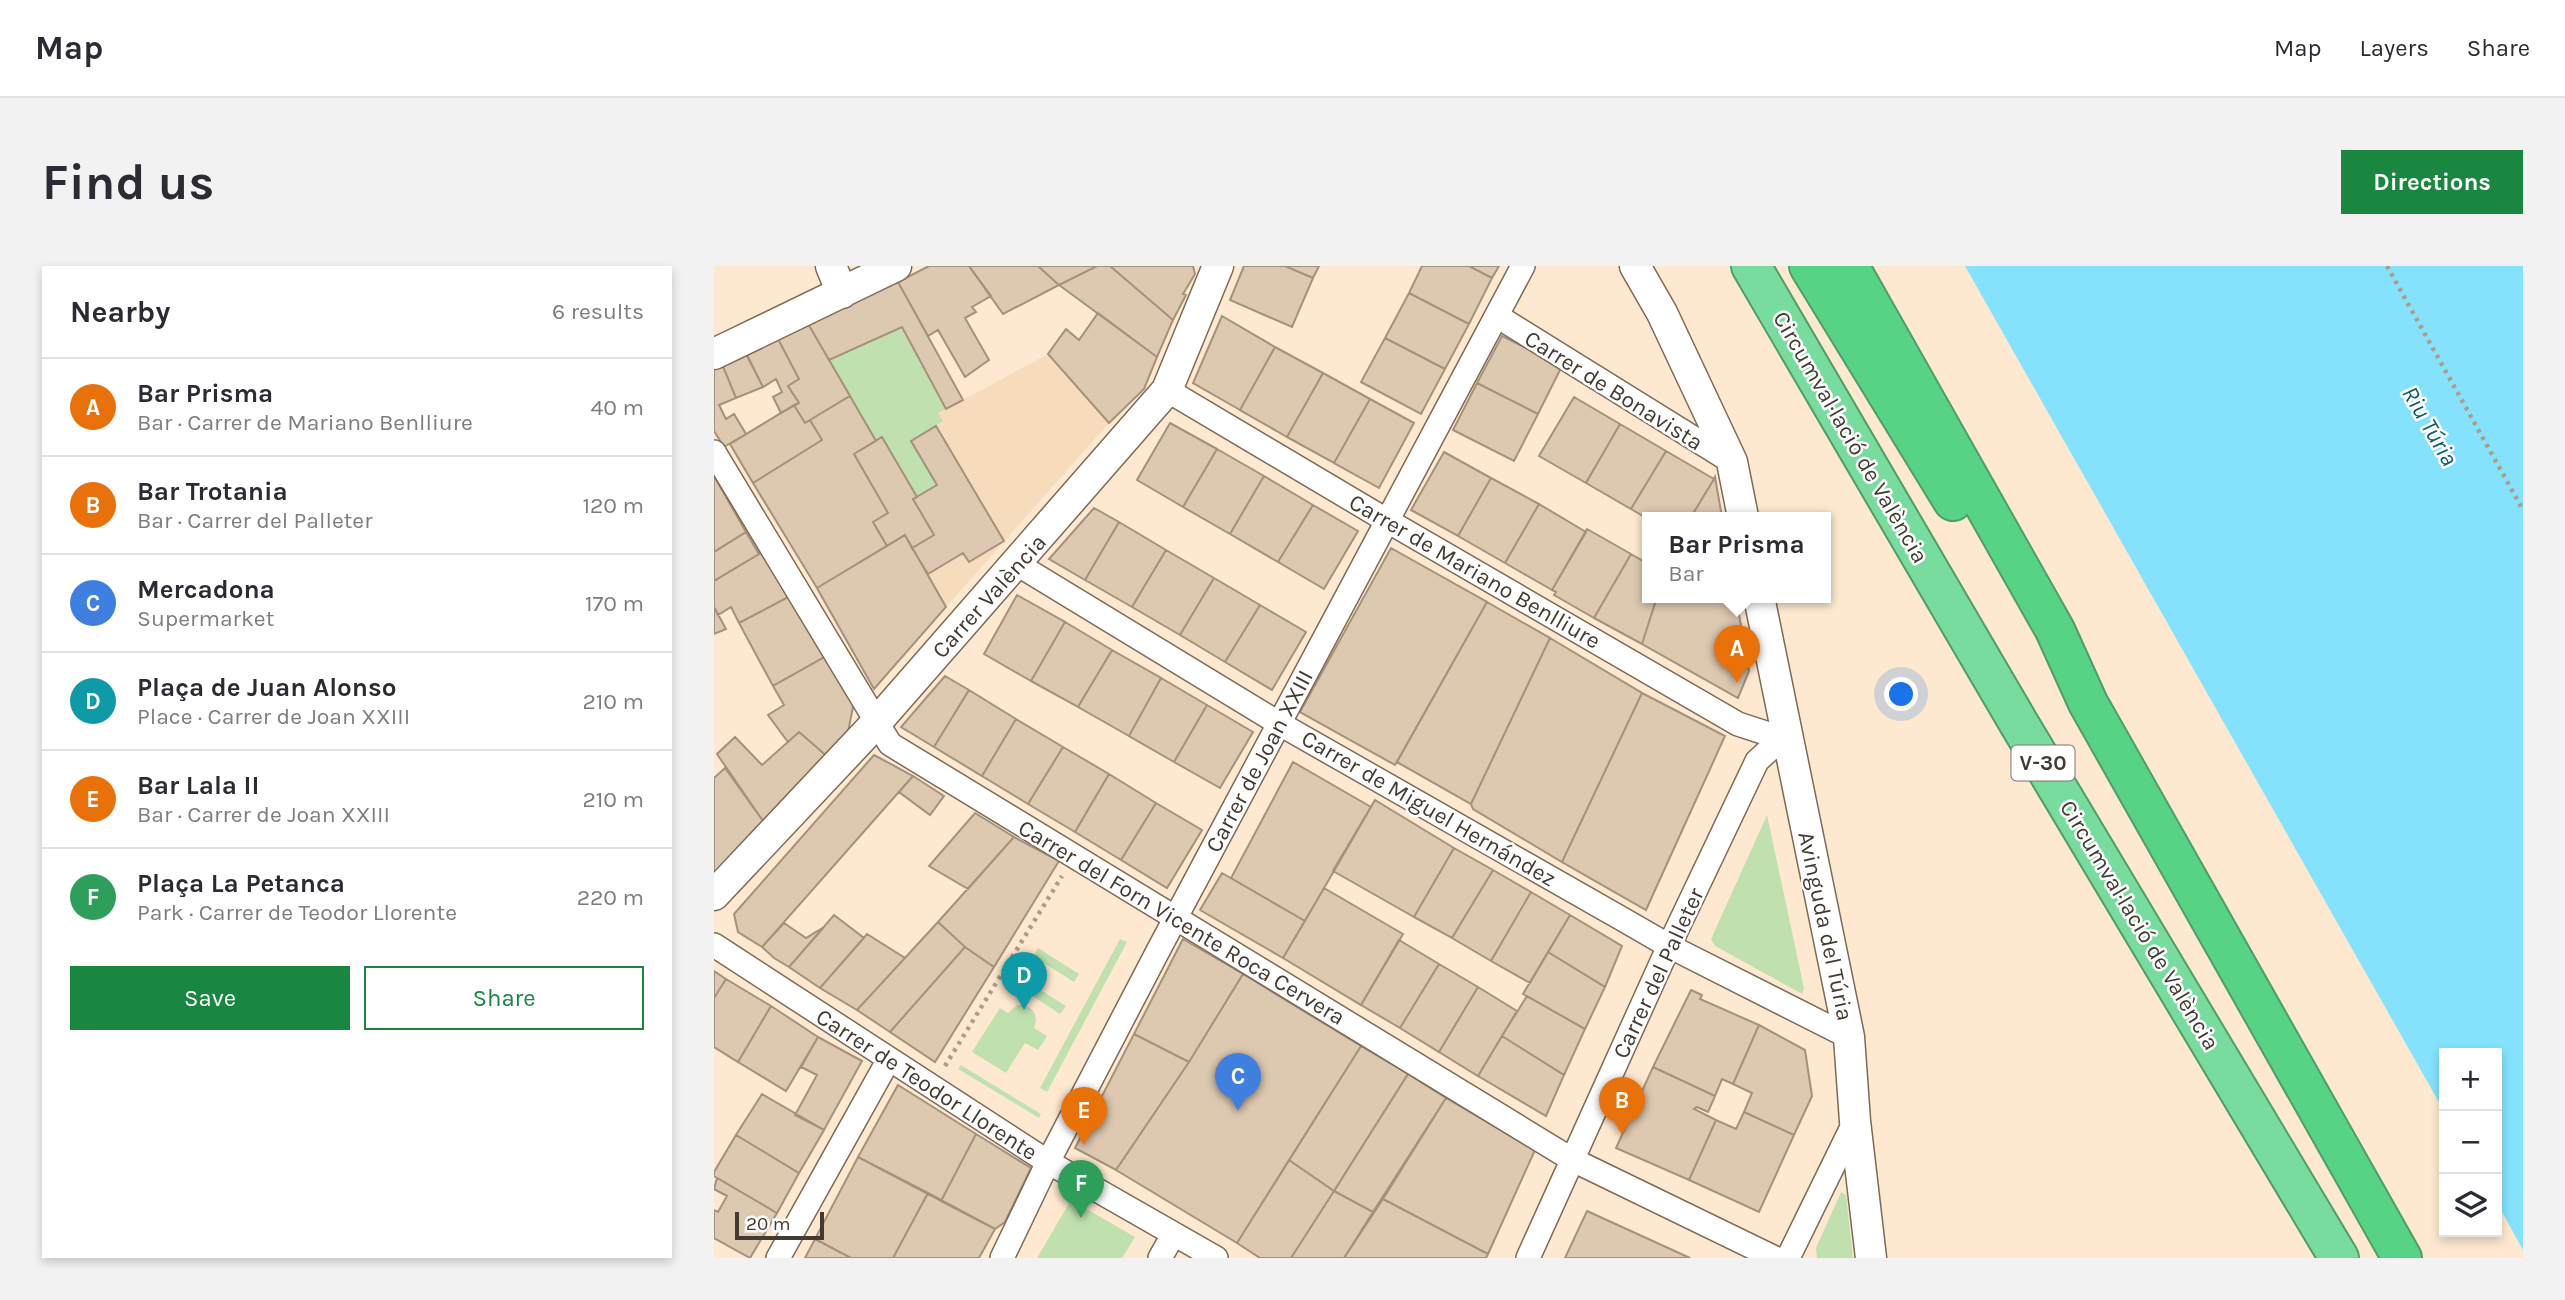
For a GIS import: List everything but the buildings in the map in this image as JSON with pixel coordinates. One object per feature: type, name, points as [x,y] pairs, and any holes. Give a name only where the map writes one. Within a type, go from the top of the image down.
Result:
[{"type":"highway","name":"Circumval·lació de València","points":[[1751,266],[2018,722],[2339,1258]]},
{"type":"highway","points":[[1809,266],[1941,481],[2032,639],[2088,703]]},
{"type":"highway","name":"V-30","points":[[1849,266],[2055,629],[2088,703],[2402,1258]]},
{"type":"street","points":[[831,266],[842,293]]},
{"type":"street","points":[[714,354],[896,266]]},
{"type":"street","name":"Carrer València","points":[[714,895],[876,723],[1167,390],[1218,266]]},
{"type":"street","name":"Carrer de Joan XXIII","points":[[1002,1258],[1048,1162],[1175,919],[1523,266]]},
{"type":"street","points":[[1635,266],[1662,313],[1732,463],[1742,512]]},
{"type":"street","name":"Carrer de Bonavista","points":[[1497,316],[1732,463]]},
{"type":"street","name":"Carrer de Mariano Benlliure","points":[[1167,390],[1738,724],[1787,740]]},
{"type":"street","name":"Carrer del Forn Vicente Roca Cervera","points":[[714,452],[890,744],[1572,1159],[1775,1258]]},
{"type":"street","name":"Carrer de Miguel Hernández","points":[[1017,564],[1280,724],[1669,946],[1849,1037]]},
{"type":"street","name":"Avinguda del Túria","points":[[1760,603],[1849,1037],[1855,1121],[1871,1258]]},
{"type":"street","name":"Carrer del Palleter","points":[[1528,1258],[1669,946],[1757,761],[1769,750],[1787,740]]},
{"type":"street","name":"Carrer de Teodor Llorente","points":[[714,945],[1048,1162],[1216,1258]]},
{"type":"street","points":[[778,1258],[889,1059]]},
{"type":"street","points":[[1788,1258],[1855,1121]]},
{"type":"street","points":[[1160,1258],[1173,1235]]},
{"type":"path","points":[[2386,266],[2523,510]]},
{"type":"path","points":[[944,1068],[1068,867]]},
{"type":"shaded area","points":[[898,282],[963,400],[1048,354],[1109,423],[946,607],[905,536],[876,441],[807,322]]},
{"type":"green space","points":[[902,327],[946,409],[938,413],[943,421],[911,442],[937,485],[917,497],[876,441],[829,360]]},
{"type":"green space","points":[[1767,815],[1804,988],[1802,994],[1715,946],[1711,939]]},
{"type":"green space","points":[[1120,939],[1127,942],[1047,1092],[1040,1088]]},
{"type":"green space","points":[[1038,948],[1079,974],[1074,982],[1033,956]]},
{"type":"green space","points":[[1022,978],[1066,1006],[1060,1014],[1017,986]]},
{"type":"green space","points":[[1017,1005],[1026,1006],[1033,1011],[1036,1018],[1034,1028],[1047,1036],[1038,1050],[1025,1043],[1006,1073],[972,1052],[1000,1008],[1008,1013]]},
{"type":"green space","points":[[961,1065],[1041,1114],[1039,1118],[958,1069]]},
{"type":"green space","points":[[1841,1192],[1846,1195],[1853,1258],[1817,1258],[1816,1248]]},
{"type":"green space","points":[[1071,1200],[1135,1237],[1122,1258],[1037,1258]]},
{"type":"water","name":"Riu Túria","points":[[1965,266],[2523,266],[2523,1250],[2502,1212],[2502,1048],[2439,1048],[2439,1102]]},
{"type":"place","name":"Bar Prisma","points":[[1737,683]]},
{"type":"place","name":"Plaça de Juan Alonso","points":[[1024,1010]]},
{"type":"place","name":"Mercadona","points":[[1238,1111]]},
{"type":"place","name":"Bar Trotania","points":[[1622,1135]]},
{"type":"place","name":"Bar Lala II","points":[[1084,1145]]},
{"type":"place","name":"Plaça La Petanca","points":[[1081,1218]]}]
